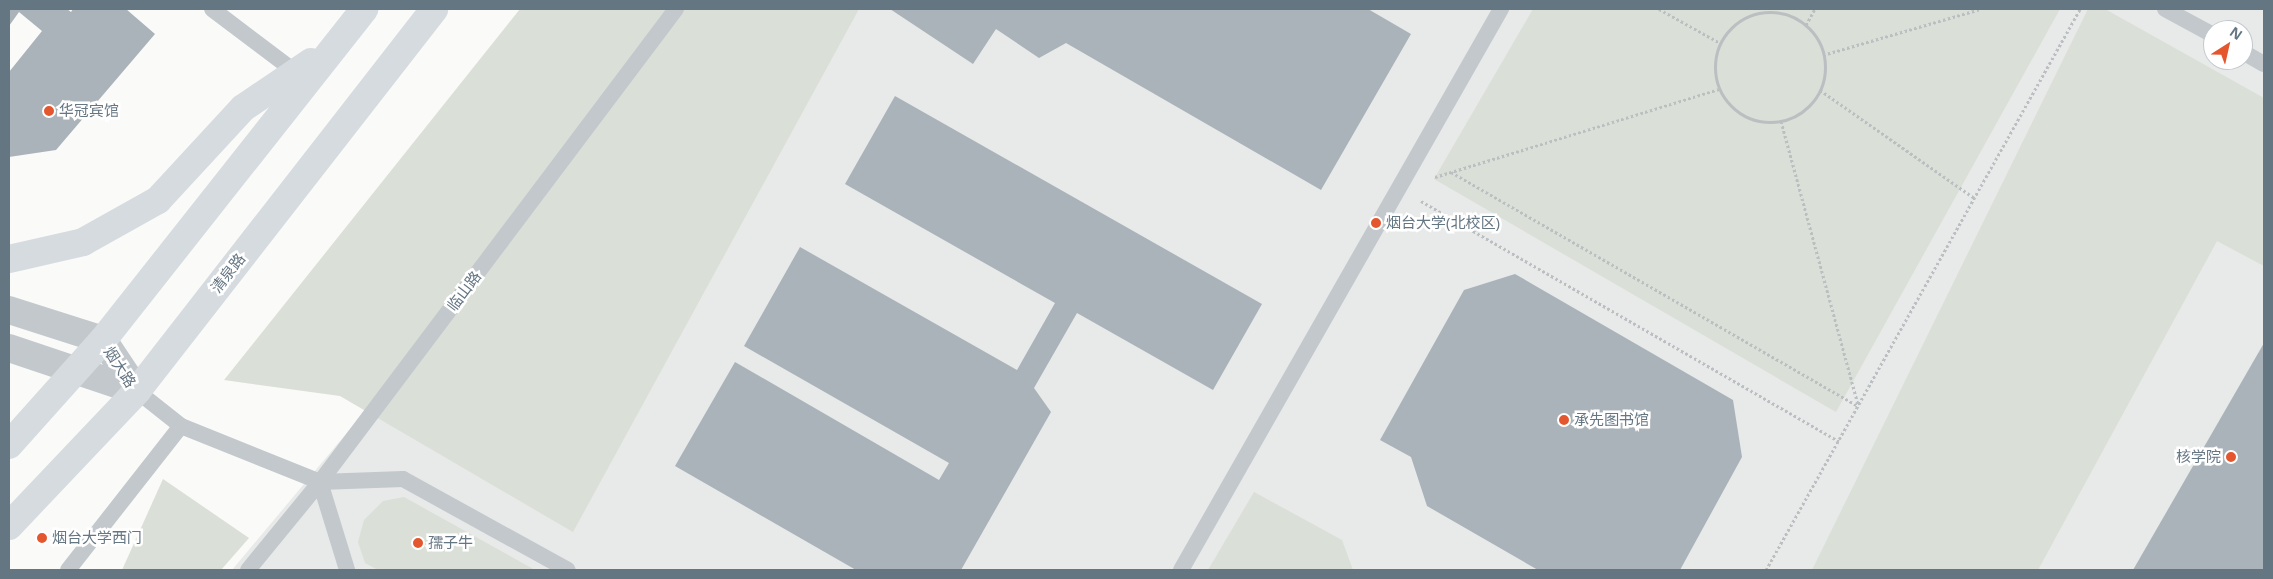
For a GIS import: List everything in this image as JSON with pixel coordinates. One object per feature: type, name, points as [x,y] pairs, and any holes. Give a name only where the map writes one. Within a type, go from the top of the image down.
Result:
[{"type":"main road","points":[[9,445],[78,370],[302,76],[333,48],[364,9]]},
{"type":"main road","name":"清泉路","points":[[9,526],[137,391],[434,9]]},
{"type":"main road","points":[[9,259],[83,242],[158,200],[243,108],[302,76]]},
{"type":"street","name":"烟大路","points":[[9,310],[102,340],[137,391]]},
{"type":"street","name":"烟大路","points":[[9,348],[137,391]]},
{"type":"lane","points":[[212,9],[302,76]]},
{"type":"lane","name":"临山路","points":[[248,570],[320,482],[676,9]]},
{"type":"lane","points":[[1180,570],[1501,9]]},
{"type":"lane","points":[[2165,9],[2203,30]]},
{"type":"lane","points":[[2253,58],[2264,64]]},
{"type":"lane","points":[[137,391],[181,426],[320,482],[403,479],[568,570]]},
{"type":"lane","points":[[68,570],[181,426]]},
{"type":"lane","points":[[320,482],[347,570]]},
{"type":"path","points":[[1659,9],[1720,43]]},
{"type":"path","points":[[1754,9],[1754,14]]},
{"type":"path","points":[[1806,25],[1815,9]]},
{"type":"path","points":[[1824,55],[1980,9]]},
{"type":"path","points":[[1766,570],[2080,9]]},
{"type":"path","points":[[1773,12],[1790,16],[1806,25],[1817,39],[1824,55],[1825,73],[1820,90],[1811,104],[1797,116],[1781,121],[1763,122],[1745,116],[1730,105],[1719,89],[1714,72],[1720,43],[1738,22],[1754,14],[1773,12]]},
{"type":"path","points":[[1398,188],[1719,89]]},
{"type":"path","points":[[1820,90],[1974,198]]},
{"type":"path","points":[[1781,121],[1858,406]]},
{"type":"path","points":[[1451,172],[1858,406]]},
{"type":"path","points":[[1398,188],[1839,440]]},
{"type":"shaded area","points":[[520,9],[859,9],[573,532],[340,396],[224,380]]},
{"type":"shaded area","name":"烟台大学(北校区)","points":[[622,9],[2264,9],[2264,570],[232,570],[386,386]]},
{"type":"shaded area","points":[[1533,9],[2060,9],[1836,412],[1434,179]]},
{"type":"shaded area","points":[[2088,9],[2105,9],[2203,64],[2203,70],[2214,70],[2264,98],[2264,266],[2217,241],[2038,570],[1812,570]]},
{"type":"shaded area","points":[[163,479],[249,538],[221,570],[122,570]]},
{"type":"shaded area","points":[[1254,492],[1342,540],[1353,570],[1208,570]]},
{"type":"shaded area","points":[[404,497],[535,570],[378,570],[365,563],[358,542],[364,520],[383,501]]},
{"type":"building","name":"华冠宾馆","points":[[9,9],[67,9],[71,12],[73,9],[126,9],[155,34],[56,150],[9,157],[9,72],[42,31],[19,12],[9,26]]},
{"type":"building","points":[[890,9],[1368,9],[1411,34],[1321,190],[1066,43],[1039,58],[996,29],[973,64]]},
{"type":"building","points":[[895,96],[1262,304],[1213,390],[1077,313],[1034,388],[1051,412],[961,570],[856,570],[675,466],[735,362],[939,480],[949,463],[744,346],[800,247],[1017,370],[1055,303],[845,184]]},
{"type":"building","name":"承先图书馆","points":[[1515,274],[1733,400],[1742,457],[1680,570],[1538,570],[1427,506],[1411,457],[1380,440],[1464,290]]},
{"type":"building","name":"核学院","points":[[2264,343],[2264,570],[2133,570]]},
{"type":"place","name":"华冠宾馆","points":[[49,111]]},
{"type":"place","name":"烟台大学(北校区)","points":[[1376,223]]},
{"type":"place","name":"承先图书馆","points":[[1564,420]]},
{"type":"place","name":"核学院","points":[[2231,457]]},
{"type":"place","name":"烟台大学西门","points":[[42,538]]},
{"type":"place","name":"孺子牛","points":[[418,543]]}]
